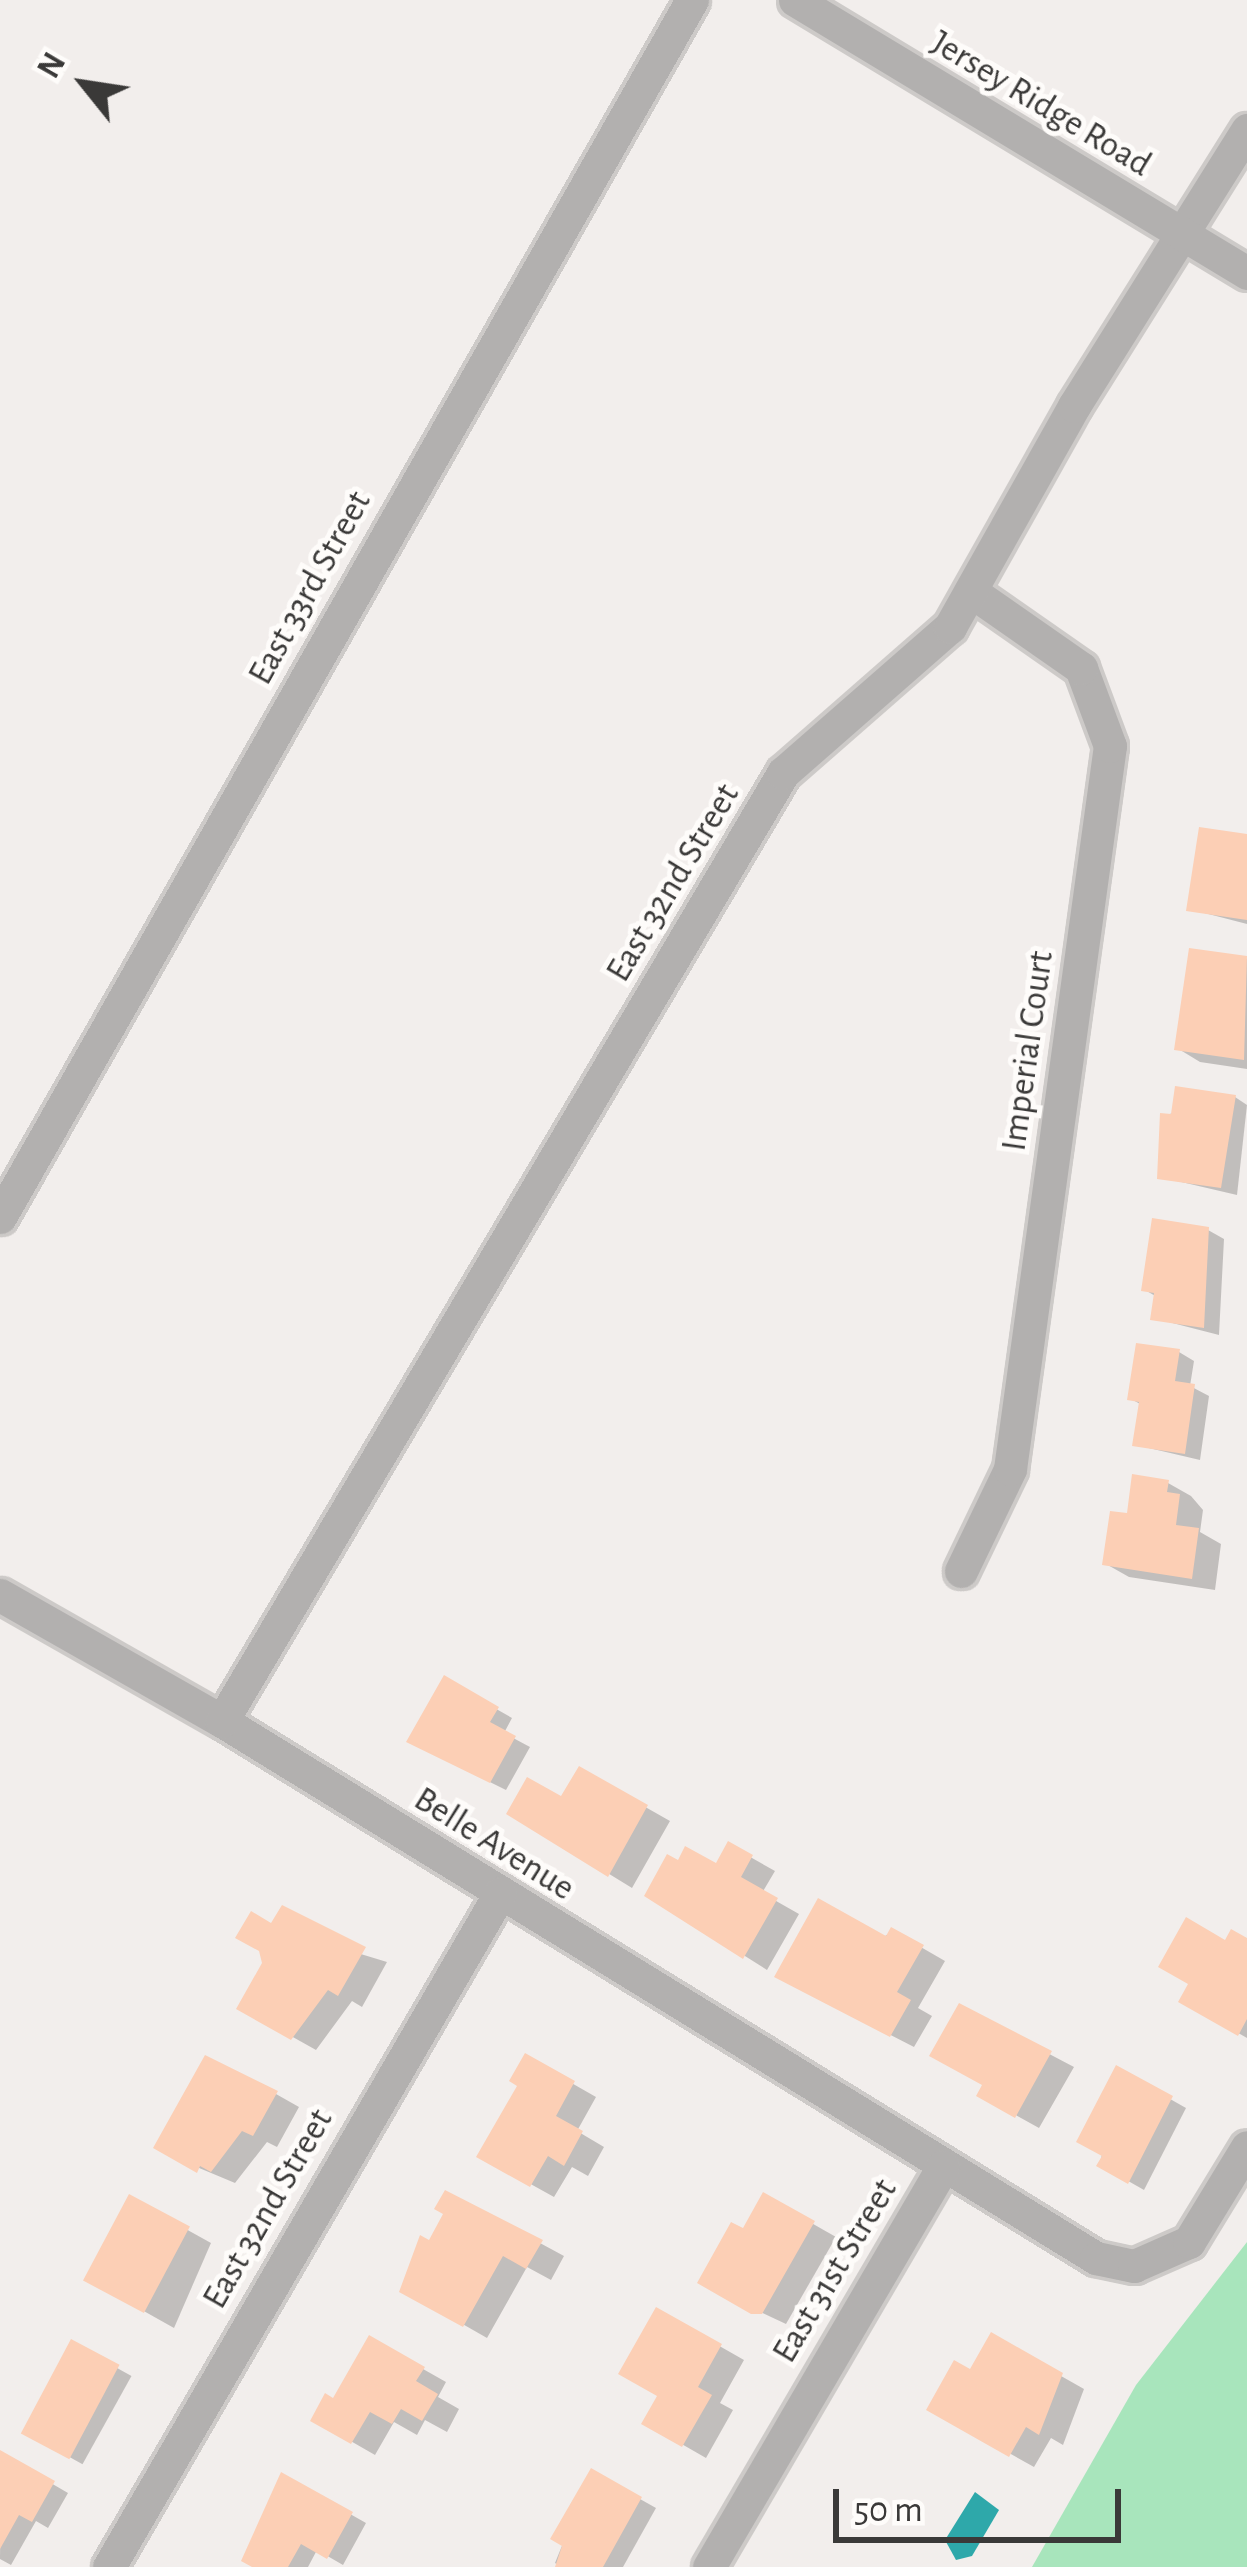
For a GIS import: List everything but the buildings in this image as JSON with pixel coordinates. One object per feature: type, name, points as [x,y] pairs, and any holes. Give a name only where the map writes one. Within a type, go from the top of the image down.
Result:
[{"type":"street","name":"East 33rd Street","points":[[0,1217],[692,0]]},
{"type":"street","name":"Jersey Ridge Road","points":[[795,0],[1247,272]]},
{"type":"street","name":"East 32nd Street","points":[[222,1721],[783,773],[950,627],[1074,406],[1247,130]]},
{"type":"street","name":"Imperial Court","points":[[961,1571],[1010,1469],[1110,746],[1081,668],[972,592]]},
{"type":"street","name":"Belle Avenue","points":[[5,1610],[222,1721],[943,2166]]},
{"type":"street","name":"East 32nd Street","points":[[109,2567],[500,1893]]},
{"type":"street","name":"East 31st Street","points":[[709,2567],[943,2166],[1096,2258],[1134,2266],[1160,2261],[1189,2242],[1247,2147]]},
{"type":"green space","points":[[1247,2242],[1247,2567],[1032,2567],[1136,2385]]},
{"type":"water","points":[[975,2492],[999,2510],[972,2556],[956,2560],[945,2540]]}]
